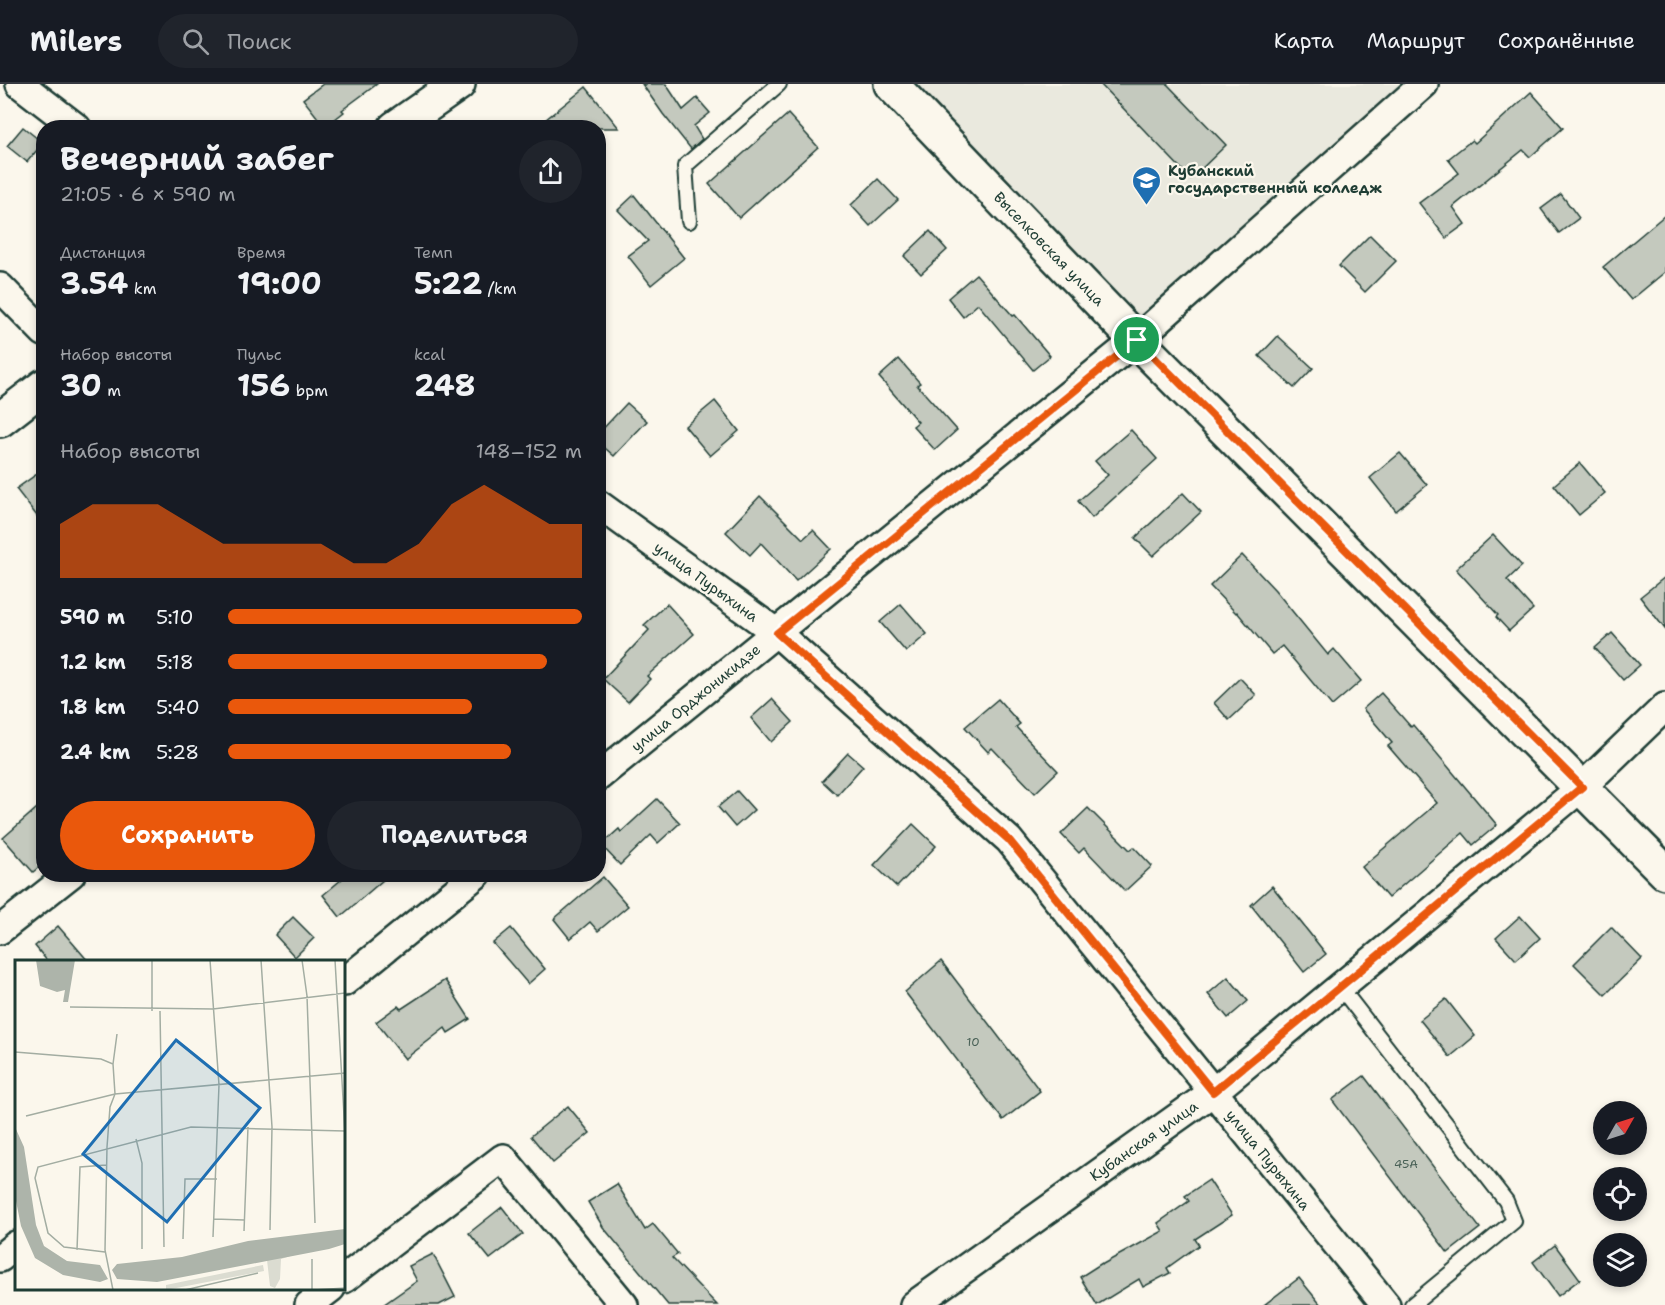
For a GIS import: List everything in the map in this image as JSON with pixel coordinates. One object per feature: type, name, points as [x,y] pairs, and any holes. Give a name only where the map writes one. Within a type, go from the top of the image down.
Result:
[{"type":"street","points":[[20,84],[67,120]]},
{"type":"street","points":[[406,120],[458,84]]},
{"type":"street","name":"Выселковская улица","points":[[891,84],[1137,340],[1665,872]]},
{"type":"street","name":"улица Орджоникидзе","points":[[606,771],[1137,340],[1424,84]]},
{"type":"street","points":[[0,287],[36,324]]},
{"type":"street","points":[[0,420],[36,392]]},
{"type":"street","name":"улица Пурыхина","points":[[606,510],[777,633],[1009,840],[1386,1305]]},
{"type":"street","name":"Кубанская улица","points":[[914,1305],[1213,1092],[1582,787],[1665,707]]},
{"type":"street","points":[[0,930],[61,882]]},
{"type":"street","points":[[345,981],[467,882]]},
{"type":"street","points":[[345,1278],[503,1158],[624,1305]]},
{"type":"street","points":[[0,1258],[15,1246]]},
{"type":"street","points":[[309,1305],[328,1290]]},
{"type":"lane","points":[[689,221],[685,166],[779,84]]},
{"type":"lane","points":[[1340,987],[1506,1201],[1514,1221],[1412,1305]]},
{"type":"shaded area","name":"Кубанский государственный колледж","points":[[903,84],[1413,84],[1136,327]]},
{"type":"building","points":[[323,84],[377,84],[342,110],[344,112],[334,120],[320,120],[303,99]]},
{"type":"building","points":[[642,84],[666,84],[683,110],[697,98],[710,113],[694,126],[702,139],[691,149],[663,114]]},
{"type":"building","points":[[1100,84],[1167,84],[1226,145],[1191,179]]},
{"type":"building","points":[[586,87],[619,128],[606,128],[606,120],[545,120]]},
{"type":"building","points":[[1531,92],[1563,128],[1530,157],[1523,150],[1453,207],[1465,224],[1446,238],[1419,203],[1459,173],[1448,159],[1472,140],[1475,143]]},
{"type":"building","points":[[788,114],[818,147],[739,218],[709,184]]},
{"type":"building","points":[[23,127],[36,137],[36,151],[27,162],[7,146]]},
{"type":"building","points":[[878,179],[898,200],[870,226],[851,205]]},
{"type":"building","points":[[1561,194],[1579,218],[1559,233],[1541,209]]},
{"type":"building","points":[[634,195],[684,258],[651,285],[628,256],[648,241],[618,210]]},
{"type":"building","points":[[1665,215],[1665,272],[1631,300],[1603,267]]},
{"type":"building","points":[[930,231],[947,250],[921,274],[904,256]]},
{"type":"building","points":[[1370,235],[1396,261],[1365,292],[1339,266]]},
{"type":"building","points":[[976,274],[1050,356],[1033,370],[978,304],[963,317],[948,298]]},
{"type":"building","points":[[1278,336],[1313,368],[1294,388],[1259,356]]},
{"type":"building","points":[[899,359],[920,383],[917,385],[957,430],[935,450],[913,426],[918,422],[879,377]]},
{"type":"building","points":[[715,401],[739,431],[710,456],[685,426]]},
{"type":"building","points":[[627,403],[647,421],[614,456],[606,449],[606,425]]},
{"type":"building","points":[[1131,430],[1157,459],[1092,518],[1078,501],[1108,475],[1095,461]]},
{"type":"building","points":[[1400,453],[1427,485],[1396,511],[1370,478]]},
{"type":"building","points":[[1580,463],[1605,493],[1579,515],[1554,485]]},
{"type":"building","points":[[36,475],[36,515],[16,489]]},
{"type":"building","points":[[1183,493],[1201,512],[1153,556],[1135,538]]},
{"type":"building","points":[[760,496],[803,539],[813,530],[831,549],[796,581],[761,543],[750,555],[726,532]]},
{"type":"building","points":[[1493,535],[1522,566],[1507,580],[1533,609],[1509,631],[1496,617],[1498,615],[1456,569]]},
{"type":"building","points":[[1242,555],[1275,590],[1328,655],[1334,649],[1361,681],[1332,706],[1282,646],[1272,654],[1237,612],[1210,586]]},
{"type":"building","points":[[1665,577],[1665,629],[1640,597]]},
{"type":"building","points":[[667,604],[694,634],[647,676],[650,679],[628,702],[606,682],[606,676],[649,630],[644,625]]},
{"type":"building","points":[[901,604],[927,634],[906,652],[880,622]]},
{"type":"building","points":[[1612,633],[1640,665],[1623,680],[1595,648]]},
{"type":"building","points":[[1240,678],[1256,695],[1229,720],[1214,703]]},
{"type":"building","points":[[1381,693],[1411,727],[1413,725],[1497,825],[1473,845],[1463,833],[1388,898],[1362,867],[1437,803],[1388,746],[1392,743],[1363,709]]},
{"type":"building","points":[[772,699],[793,722],[771,742],[751,718]]},
{"type":"building","points":[[998,699],[1020,724],[1016,727],[1058,771],[1035,793],[992,748],[988,752],[965,727]]},
{"type":"building","points":[[848,753],[863,766],[837,795],[822,781]]},
{"type":"building","points":[[737,791],[754,810],[735,827],[718,807]]},
{"type":"building","points":[[657,799],[680,823],[658,843],[651,835],[620,865],[606,850],[606,841],[619,829],[621,832]]},
{"type":"building","points":[[1088,808],[1130,850],[1134,847],[1152,866],[1125,891],[1084,848],[1079,853],[1061,834]]},
{"type":"building","points":[[36,809],[36,870],[33,872],[3,838]]},
{"type":"building","points":[[913,824],[936,846],[897,887],[874,865]]},
{"type":"building","points":[[606,880],[628,906],[598,931],[590,922],[570,939],[554,919],[597,882]]},
{"type":"building","points":[[338,882],[381,882],[340,917],[323,895]]},
{"type":"building","points":[[1272,886],[1326,954],[1304,972],[1251,905]]},
{"type":"building","points":[[1520,916],[1540,938],[1516,960],[1496,938]]},
{"type":"building","points":[[293,917],[314,938],[295,957],[275,935]]},
{"type":"building","points":[[58,926],[87,960],[46,960],[35,946]]},
{"type":"building","points":[[1611,927],[1642,959],[1605,995],[1574,964]]},
{"type":"building","points":[[511,928],[545,969],[528,984],[493,943]]},
{"type":"building","points":[[941,961],[1040,1091],[1003,1120],[905,992]]},
{"type":"building","points":[[1228,977],[1248,1001],[1228,1018],[1208,994]]},
{"type":"building","points":[[445,980],[470,1019],[448,1033],[445,1028],[405,1059],[376,1022],[398,1006],[401,1009]]},
{"type":"building","points":[[1446,999],[1475,1036],[1450,1057],[1420,1020]]},
{"type":"building","points":[[1364,1076],[1480,1228],[1448,1253],[1332,1100]]},
{"type":"building","points":[[568,1106],[590,1133],[553,1163],[531,1136]]},
{"type":"building","points":[[1209,1180],[1232,1215],[1195,1239],[1199,1245],[1167,1268],[1170,1273],[1143,1287],[1139,1279],[1097,1305],[1080,1277],[1163,1231],[1158,1223],[1189,1201],[1185,1196]]},
{"type":"building","points":[[617,1184],[645,1230],[653,1224],[678,1254],[672,1258],[717,1305],[668,1305],[603,1227],[588,1202]]},
{"type":"building","points":[[502,1207],[523,1234],[490,1259],[469,1233]]},
{"type":"building","points":[[1555,1245],[1580,1279],[1558,1296],[1533,1262]]},
{"type":"building","points":[[433,1254],[455,1297],[439,1305],[383,1305],[417,1281],[409,1266]]},
{"type":"building","points":[[1299,1278],[1321,1305],[1264,1305]]},
{"type":"place","name":"Кубанский государственный колледж","points":[[1147,206]]},
{"type":"route","points":[[1137,340],[1582,787],[1213,1092],[1009,840],[777,633],[1137,340]]}]
